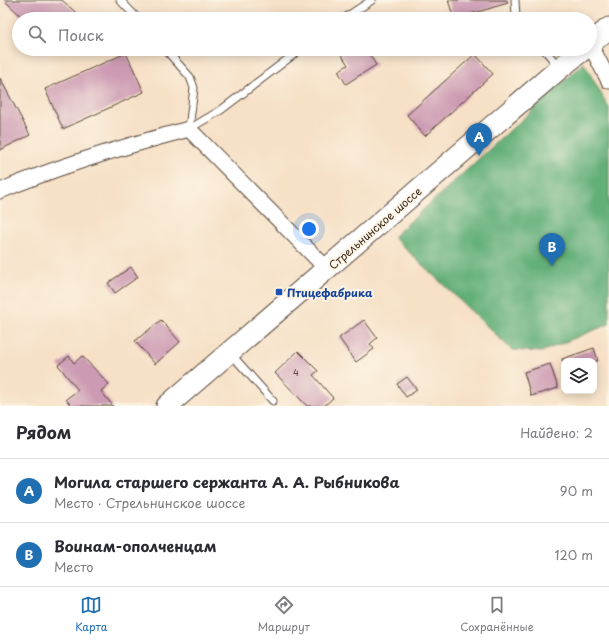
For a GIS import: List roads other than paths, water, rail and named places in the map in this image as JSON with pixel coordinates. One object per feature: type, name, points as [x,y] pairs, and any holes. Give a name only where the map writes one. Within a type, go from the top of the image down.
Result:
[{"type":"main road","points":[[597,38],[609,28]]},
{"type":"main road","name":"Стрельнинское шоссе","points":[[167,406],[575,56]]},
{"type":"street","points":[[596,56],[609,81]]},
{"type":"street","points":[[0,191],[43,173],[154,138],[189,129],[327,269]]},
{"type":"lane","points":[[120,0],[131,12]]},
{"type":"lane","points":[[354,12],[372,0]]},
{"type":"lane","points":[[515,0],[516,12]]},
{"type":"lane","points":[[171,56],[190,77],[194,88],[189,129]]},
{"type":"lane","points":[[189,129],[221,110],[292,56]]},
{"type":"lane","points":[[550,56],[560,68]]},
{"type":"lane","points":[[230,352],[273,401]]},
{"type":"place","name":"Могила старшего сержанта А. А. Рыбникова","points":[[479,156]]},
{"type":"place","name":"Воинам-ополченцам","points":[[552,266]]},
{"type":"place","name":"Птицефабрика","points":[[279,292]]}]
